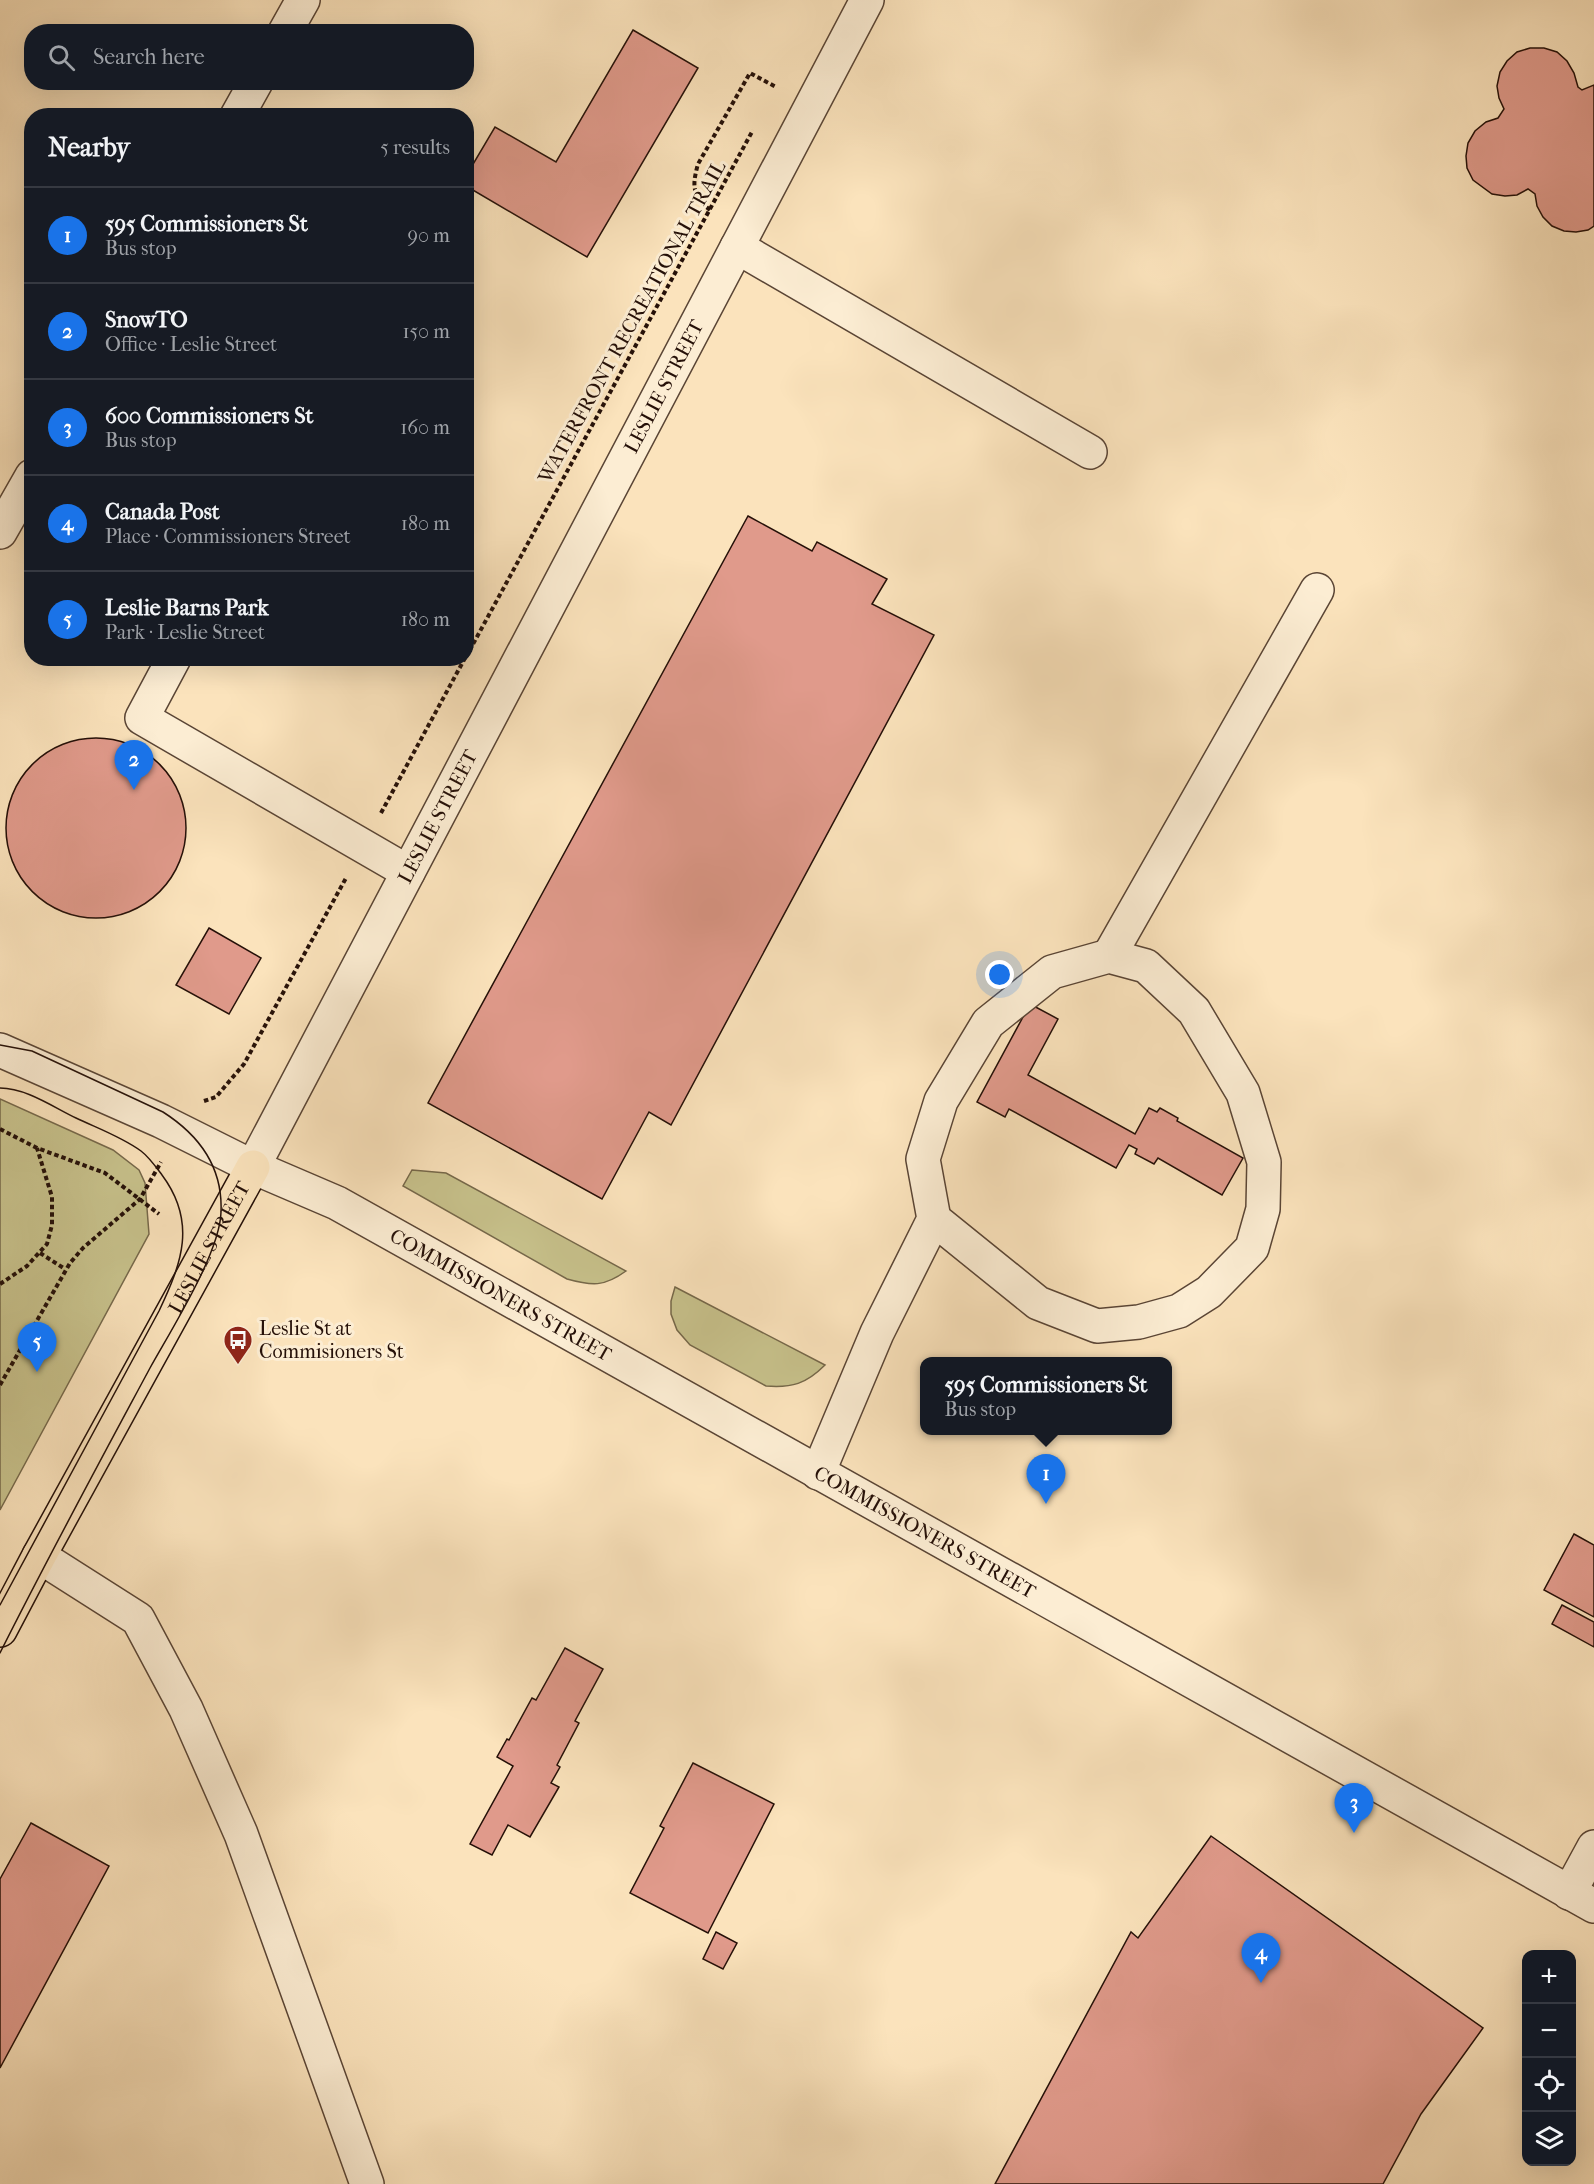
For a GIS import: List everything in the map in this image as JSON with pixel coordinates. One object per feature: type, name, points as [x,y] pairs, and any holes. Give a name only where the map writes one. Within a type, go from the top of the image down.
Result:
[{"type":"main road","name":"LESLIE STREET","points":[[0,1630],[253,1167]]},
{"type":"street","points":[[290,24],[303,0]]},
{"type":"street","name":"LESLIE STREET","points":[[253,1167],[867,0]]},
{"type":"street","points":[[241,108],[252,90]]},
{"type":"street","points":[[737,247],[1090,452]]},
{"type":"street","points":[[0,532],[24,490]]},
{"type":"street","points":[[1109,956],[1317,590]]},
{"type":"street","points":[[170,666],[142,718],[408,872]]},
{"type":"street","points":[[818,1473],[872,1344],[934,1220],[923,1159],[941,1101],[988,1023],[1052,972],[1109,956],[1146,966],[1194,1011],[1243,1093],[1264,1162],[1263,1209],[1252,1248],[1209,1292],[1179,1311],[1139,1322],[1097,1326],[1038,1303],[934,1220]]},
{"type":"street","name":"COMMISSIONERS STREET","points":[[0,1050],[161,1121],[253,1167],[336,1203],[1581,1899]]},
{"type":"street","points":[[39,1556],[138,1619],[186,1709],[241,1834],[367,2184]]},
{"type":"street","points":[[1581,1899],[1594,1846]]},
{"type":"path","points":[[710,210],[695,194],[694,178],[698,164],[750,73],[776,87]]},
{"type":"path","points":[[771,97],[781,77]]},
{"type":"path","name":"WATERFRONT RECREATIONAL TRAIL","points":[[474,642],[754,128]]},
{"type":"path","points":[[0,1128],[37,1148],[105,1173],[159,1214]]},
{"type":"path","points":[[0,1284],[18,1273],[47,1244],[52,1224],[52,1197],[37,1148]]},
{"type":"path","points":[[0,1385],[65,1269],[82,1248],[140,1199]]},
{"type":"path","points":[[40,1253],[65,1269]]},
{"type":"shaded area","points":[[0,1099],[113,1150],[139,1170],[145,1183],[149,1234],[0,1510]]},
{"type":"shaded area","points":[[412,1170],[446,1173],[626,1271],[611,1280],[598,1284],[567,1279],[403,1186]]},
{"type":"shaded area","points":[[675,1287],[825,1365],[805,1381],[784,1386],[766,1386],[690,1345],[677,1330],[671,1314],[671,1301]]},
{"type":"building","points":[[633,30],[698,68],[587,257],[474,191],[474,162],[495,127],[556,162]]},
{"type":"building","points":[[1530,48],[1544,48],[1557,52],[1567,61],[1578,87],[1582,90],[1594,85],[1594,226],[1588,230],[1564,231],[1552,226],[1537,206],[1535,194],[1528,189],[1517,195],[1492,194],[1473,180],[1467,168],[1468,143],[1475,131],[1486,122],[1498,118],[1504,109],[1497,86],[1500,72],[1517,52]]},
{"type":"building","points":[[748,516],[812,551],[817,542],[887,579],[872,604],[934,635],[671,1125],[649,1112],[602,1199],[428,1103]]},
{"type":"building","points":[[96,738],[130,745],[146,753],[160,764],[171,778],[179,794],[186,828],[179,862],[171,878],[160,892],[146,903],[130,911],[96,918],[62,911],[46,903],[32,892],[21,878],[13,862],[6,828],[13,794],[21,778],[32,764],[46,753],[62,745]]},
{"type":"building","points":[[209,928],[261,958],[229,1014],[176,985]]},
{"type":"building","points":[[1030,1004],[1058,1019],[1028,1075],[1135,1134],[1149,1108],[1157,1112],[1160,1108],[1178,1118],[1177,1121],[1243,1158],[1222,1195],[1158,1158],[1154,1164],[1135,1154],[1137,1149],[1129,1145],[1116,1168],[1009,1109],[1005,1117],[977,1102]]},
{"type":"building","points":[[1574,1534],[1594,1545],[1594,1617],[1544,1590]]},
{"type":"building","points":[[1562,1605],[1594,1622],[1594,1647],[1552,1624]]},
{"type":"building","points":[[565,1648],[603,1669],[575,1721],[579,1723],[557,1765],[560,1767],[551,1783],[559,1787],[530,1837],[508,1825],[492,1855],[470,1844],[513,1766],[497,1757],[532,1698],[536,1700]]},
{"type":"building","points":[[693,1763],[774,1804],[708,1933],[630,1893],[664,1828],[660,1826]]},
{"type":"building","points":[[31,1823],[109,1866],[0,2068],[0,1879]]},
{"type":"building","points":[[1211,1836],[1483,2028],[1421,2114],[1383,2184],[995,2184],[1131,1932],[1138,1938]]},
{"type":"building","points":[[716,1932],[737,1943],[723,1969],[703,1959]]},
{"type":"tram line","points":[[0,1045],[32,1051],[163,1112],[188,1131],[198,1142],[213,1167],[221,1196],[219,1229],[204,1269],[0,1653]]},
{"type":"tram line","points":[[0,1088],[20,1091],[39,1099],[118,1137],[141,1151],[155,1165],[173,1192],[180,1209],[182,1226],[179,1259],[159,1311],[0,1605]]},
{"type":"place","name":"SnowTO","points":[[134,790]]},
{"type":"place","name":"Leslie St at Commisioners St","points":[[238,1366]]},
{"type":"place","name":"Leslie Barns Park","points":[[37,1372]]},
{"type":"place","name":"595 Commissioners St","points":[[1046,1504]]},
{"type":"place","name":"600 Commissioners St","points":[[1354,1833]]},
{"type":"place","name":"Canada Post","points":[[1261,1983]]}]
